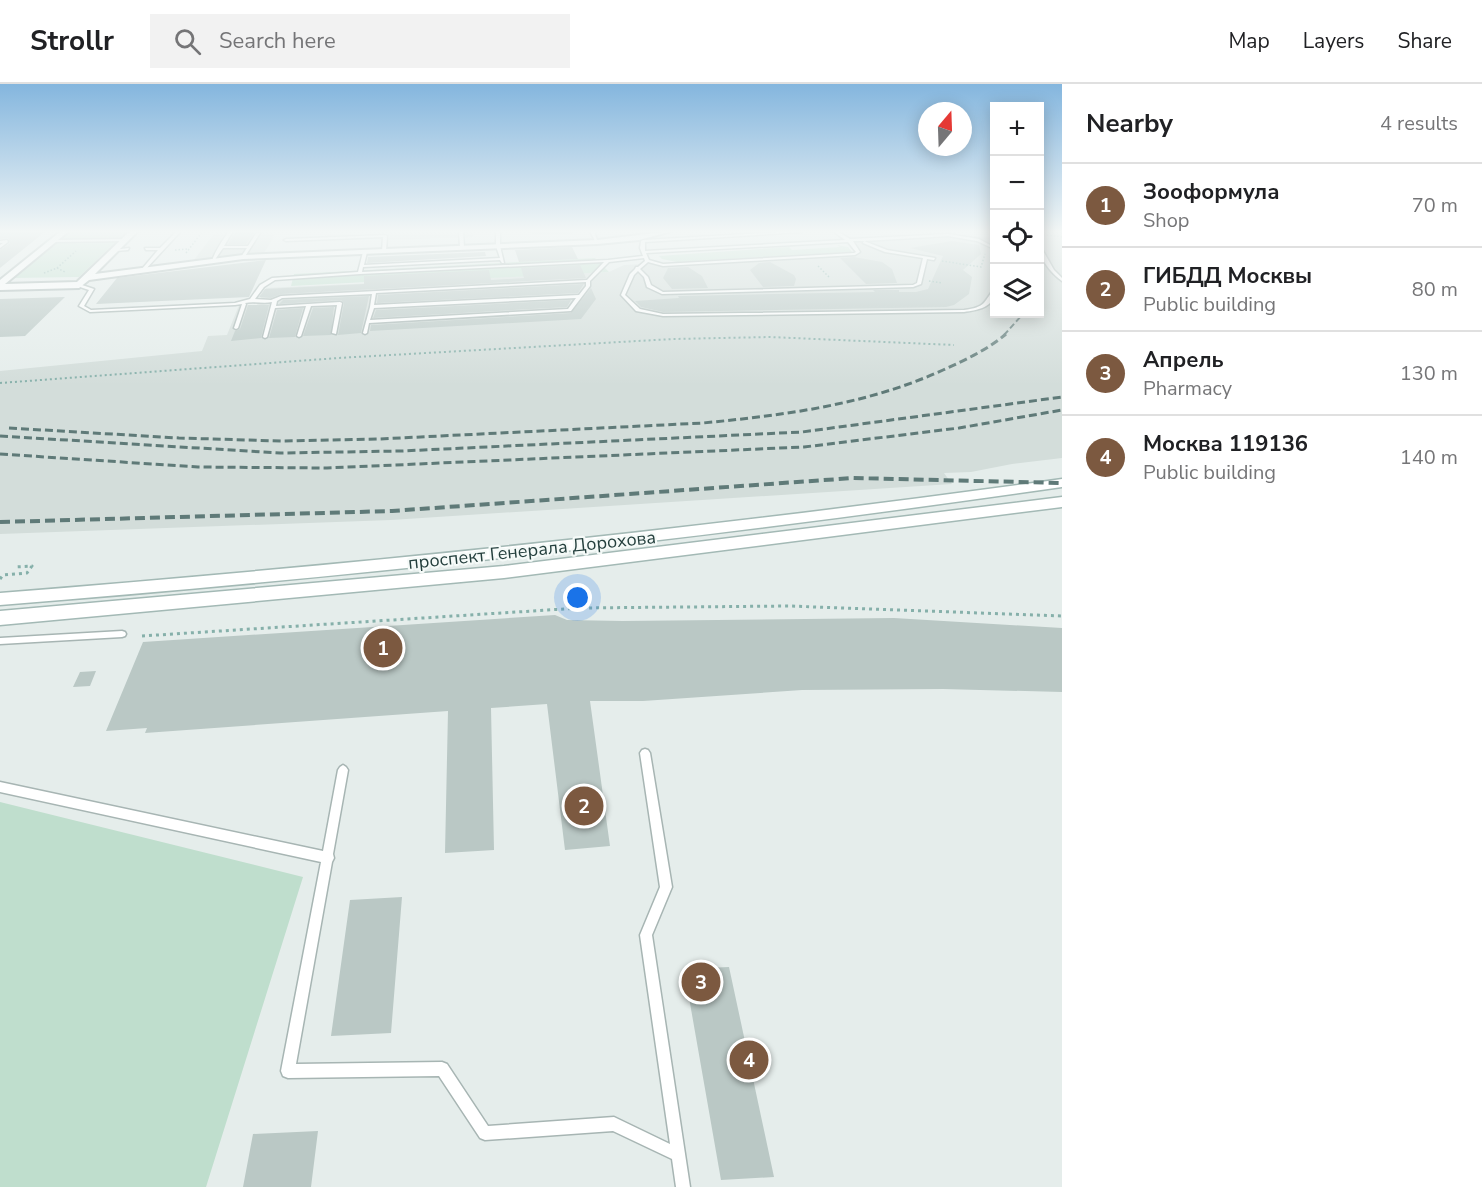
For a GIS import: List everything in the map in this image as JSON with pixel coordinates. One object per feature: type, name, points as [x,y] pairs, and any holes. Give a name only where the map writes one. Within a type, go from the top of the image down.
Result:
[{"type":"main road","name":"проспект Генерала Дорохова","points":[[0,599],[508,554],[803,519],[1062,483]]},
{"type":"main road","name":"проспект Генерала Дорохова","points":[[0,618],[504,572],[1062,502]]},
{"type":"street","points":[[0,285],[52,282]]},
{"type":"street","points":[[0,594],[116,590]]},
{"type":"street","points":[[0,623],[109,609]]},
{"type":"lane","points":[[84,282],[92,289],[81,306],[90,311],[235,304],[252,300],[275,304],[340,303],[334,333]]},
{"type":"lane","points":[[252,300],[262,286],[268,282]]},
{"type":"lane","points":[[265,337],[275,304],[281,297],[559,282]]},
{"type":"lane","points":[[367,322],[569,310],[588,286],[588,282]]},
{"type":"lane","points":[[628,282],[623,295],[639,310],[663,315],[964,312],[981,309],[990,303]]},
{"type":"lane","points":[[648,282],[649,286],[662,293],[913,286],[919,282]]},
{"type":"lane","points":[[365,333],[374,292]]},
{"type":"lane","points":[[372,307],[580,296]]},
{"type":"lane","points":[[236,328],[244,304]]},
{"type":"lane","points":[[299,336],[309,305]]},
{"type":"lane","points":[[0,641],[122,634]]},
{"type":"lane","points":[[645,753],[666,887],[646,935],[683,1187]]},
{"type":"lane","points":[[343,770],[288,1071],[442,1069],[485,1132],[614,1124],[678,1155]]},
{"type":"lane","points":[[0,787],[328,858]]},
{"type":"path","points":[[834,282],[839,288]]},
{"type":"path","points":[[0,383],[338,358],[673,339],[770,337],[954,345]]},
{"type":"path","points":[[0,579],[3,575],[27,573],[32,566],[14,567]]},
{"type":"path","points":[[141,636],[579,608],[789,606],[1062,616]]},
{"type":"shaded area","points":[[384,282],[990,282],[990,318],[1044,318],[1044,282],[1062,282],[1062,458],[971,472],[944,473],[952,484],[391,520],[0,534],[0,371],[202,351],[208,336],[227,335],[239,305],[257,305],[266,288]]},
{"type":"green space","points":[[292,282],[358,282],[291,286]]},
{"type":"green space","points":[[0,802],[303,877],[206,1187],[0,1187]]},
{"type":"building","points":[[113,282],[256,282],[249,297],[96,304]]},
{"type":"building","points":[[501,282],[259,297],[265,289],[364,284]]},
{"type":"building","points":[[667,282],[705,282],[708,288],[672,289]]},
{"type":"building","points":[[760,282],[795,282],[794,286],[763,287]]},
{"type":"building","points":[[864,282],[897,283],[866,284]]},
{"type":"building","points":[[931,282],[971,282],[969,294],[954,305],[946,307],[663,312],[641,307],[635,301],[679,298],[678,296],[875,292],[873,290],[916,292],[928,289]]},
{"type":"building","points":[[584,284],[578,293],[377,303],[378,295]]},
{"type":"building","points":[[591,288],[596,299],[581,319],[370,331],[371,325],[571,313]]},
{"type":"building","points":[[369,296],[361,333],[338,335],[344,303],[341,300],[279,304],[283,300]]},
{"type":"building","points":[[65,297],[25,336],[0,337],[0,299]]},
{"type":"building","points":[[571,300],[567,307],[373,318],[376,310]]},
{"type":"building","points":[[248,305],[269,305],[261,338],[231,341],[235,331],[240,329]]},
{"type":"building","points":[[334,307],[331,335],[303,336],[313,308]]},
{"type":"building","points":[[303,308],[295,337],[269,338],[277,310]]},
{"type":"building","points":[[555,615],[567,620],[623,621],[894,618],[1062,628],[1062,692],[943,689],[802,690],[643,701],[590,701],[610,846],[565,850],[547,704],[491,708],[494,850],[445,853],[448,711],[145,733],[147,728],[106,731],[143,642]]},
{"type":"building","points":[[96,671],[90,686],[73,687],[80,672]]},
{"type":"building","points":[[402,897],[391,1033],[331,1036],[350,900]]},
{"type":"building","points":[[729,967],[774,1177],[721,1180],[684,969]]},
{"type":"building","points":[[318,1131],[311,1187],[243,1187],[253,1134]]},
{"type":"railway","points":[[1004,335],[1019,318]]},
{"type":"railway","points":[[9,428],[179,438],[281,441],[379,439],[703,423],[825,407],[885,392],[943,370],[984,350],[1006,334]]},
{"type":"railway","points":[[0,436],[280,453],[402,451],[802,432],[1062,397]]},
{"type":"railway","points":[[0,454],[198,467],[327,468],[804,447],[959,428],[1062,410]]},
{"type":"railway","points":[[0,522],[392,511],[853,478],[1062,483]]},
{"type":"place","name":"Зооформула","points":[[383,648]]},
{"type":"place","name":"ГИБДД Москвы","points":[[584,806]]},
{"type":"place","name":"Апрель","points":[[701,982]]},
{"type":"place","name":"Москва 119136","points":[[749,1060]]}]
